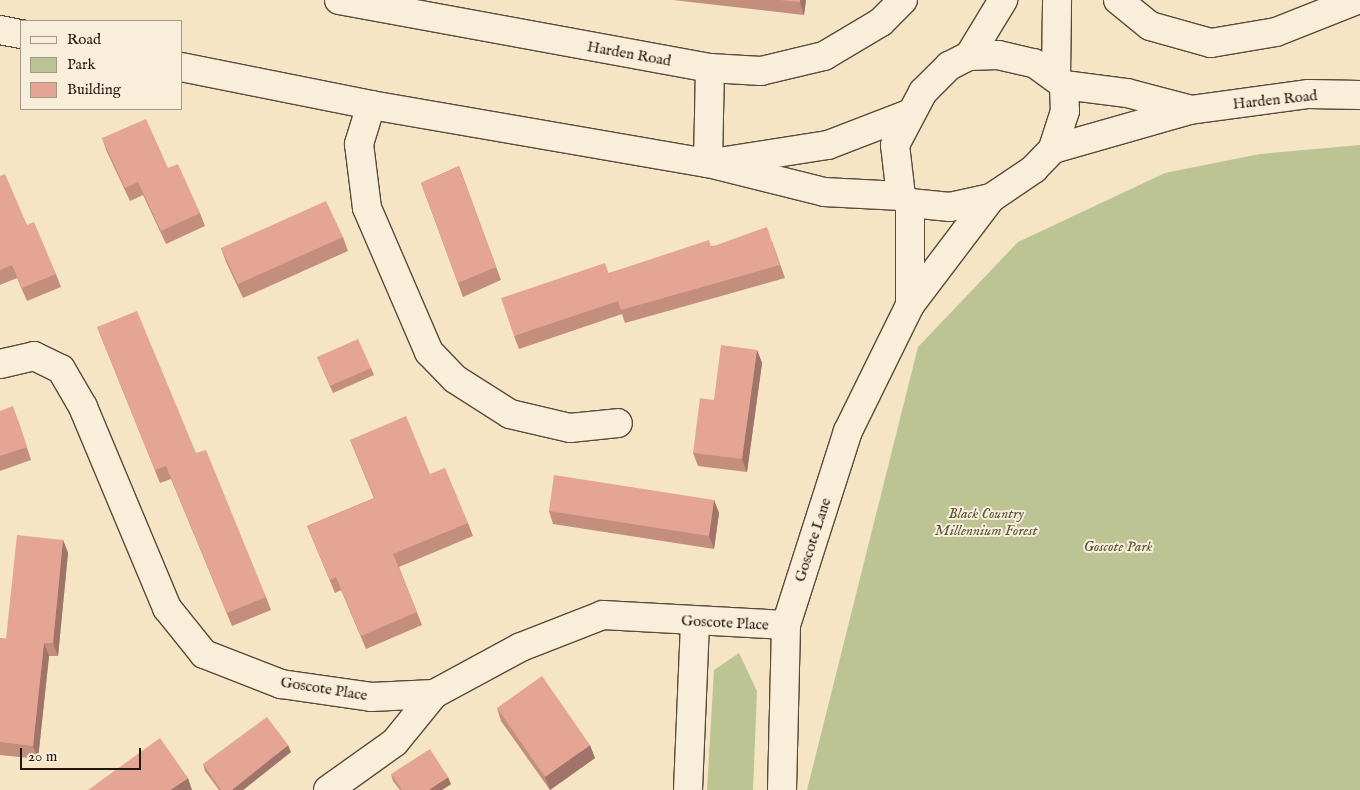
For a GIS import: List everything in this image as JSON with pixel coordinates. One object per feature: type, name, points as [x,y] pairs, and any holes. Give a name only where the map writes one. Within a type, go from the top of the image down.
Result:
[{"type":"street","name":"Harden Road","points":[[339,0],[710,68],[761,72],[824,56],[881,22],[903,0]]},
{"type":"street","points":[[906,199],[895,145],[911,113],[939,75],[969,56],[1003,0]]},
{"type":"street","points":[[182,67],[371,105],[708,164],[824,192],[906,199],[950,207],[991,198],[1034,168],[1053,149],[1065,111],[1060,81],[1057,0]]},
{"type":"street","points":[[1118,0],[1150,26],[1211,43],[1276,32],[1357,0]]},
{"type":"street","points":[[0,30],[20,34]]},
{"type":"street","points":[[969,56],[998,55],[1034,63],[1060,81]]},
{"type":"street","points":[[708,164],[710,68]]},
{"type":"street","name":"Harden Road","points":[[1060,81],[1127,93],[1190,110]]},
{"type":"street","name":"Harden Road","points":[[1053,149],[1190,110],[1310,94],[1360,96]]},
{"type":"street","points":[[371,105],[359,144],[367,208],[429,352],[455,379],[510,414],[570,428],[618,423]]},
{"type":"street","points":[[708,164],[828,145],[911,113]]},
{"type":"street","name":"Goscote Lane","points":[[782,790],[786,625],[848,431],[910,305],[991,198]]},
{"type":"street","name":"Goscote Lane","points":[[906,199],[910,305]]},
{"type":"street","name":"Goscote Place","points":[[0,364],[34,356],[61,369],[83,407],[167,608],[204,654],[281,684],[371,697],[434,694],[521,647],[603,615],[695,622],[786,625]]},
{"type":"street","points":[[688,790],[695,622]]},
{"type":"street","points":[[328,790],[396,742],[434,694]]},
{"type":"green space","name":"Goscote Park","points":[[1360,145],[1360,790],[807,790],[918,347],[1018,242],[1165,173],[1260,154]]},
{"type":"green space","points":[[739,653],[757,691],[753,790],[707,790],[714,670]]},
{"type":"building","points":[[780,0],[800,0],[800,2]]},
{"type":"building","points":[[146,119],[168,168],[178,164],[200,213],[161,231],[138,182],[125,188],[102,138]]},
{"type":"building","points":[[459,166],[496,267],[458,283],[421,183]]},
{"type":"building","points":[[5,174],[27,225],[34,222],[56,274],[22,288],[12,265],[0,270],[0,176]]},
{"type":"building","points":[[326,201],[343,237],[238,284],[221,248]]},
{"type":"building","points":[[767,227],[780,265],[621,310],[618,301],[514,336],[501,298],[605,263],[612,283],[609,273],[709,240],[711,247]]},
{"type":"building","points":[[137,311],[196,453],[206,450],[266,597],[227,613],[166,466],[155,470],[97,327]]},
{"type":"building","points":[[358,339],[371,368],[330,386],[317,357]]},
{"type":"building","points":[[721,345],[757,350],[742,459],[693,453],[700,398],[714,400]]},
{"type":"building","points":[[13,406],[27,447],[0,456],[0,411]]},
{"type":"building","points":[[406,416],[430,474],[445,468],[468,523],[393,554],[417,612],[361,636],[336,577],[330,580],[307,526],[375,498],[350,440]]},
{"type":"building","points":[[554,475],[714,500],[709,536],[549,511]]},
{"type":"building","points":[[17,535],[63,540],[53,643],[44,643],[33,746],[0,742],[0,638],[6,639]]},
{"type":"building","points":[[542,676],[590,745],[545,777],[497,708]]},
{"type":"building","points":[[267,717],[288,745],[232,790],[221,790],[203,764]]},
{"type":"building","points":[[160,738],[188,778],[170,790],[88,790]]},
{"type":"building","points":[[430,749],[448,777],[429,790],[402,790],[391,774]]},
{"type":"park label","name":"Black Country Millennium Forest","points":[[986,522]]}]
